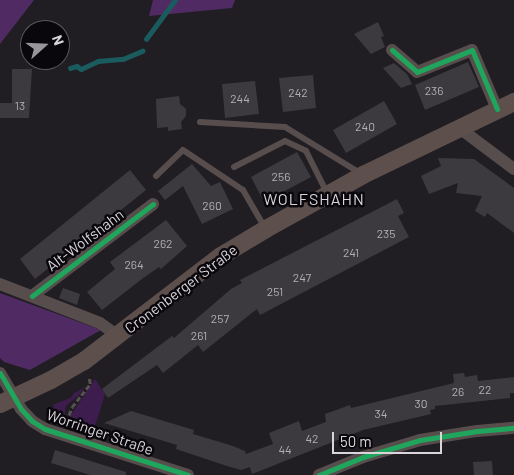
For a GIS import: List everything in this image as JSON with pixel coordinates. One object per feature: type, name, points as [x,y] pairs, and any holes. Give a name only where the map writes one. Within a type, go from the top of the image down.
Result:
[{"type":"main road","name":"Cronenberger Straße","points":[[7,401],[84,361],[221,256],[266,229],[363,175],[458,127],[514,102]]},
{"type":"street","points":[[392,50],[417,72],[472,50],[497,109]]},
{"type":"street","points":[[458,127],[514,169]]},
{"type":"street","name":"Alt-Wolfshahn","points":[[32,296],[153,204]]},
{"type":"street","points":[[0,284],[100,323],[118,336]]},
{"type":"street","name":"Worringer Straße","points":[[0,373],[7,401],[32,421],[61,435],[188,475]]},
{"type":"street","points":[[319,475],[362,457],[420,440],[478,431],[514,428]]},
{"type":"lane","points":[[200,122],[286,127],[363,175]]},
{"type":"lane","points":[[234,167],[285,141],[306,151],[328,194]]},
{"type":"lane","points":[[156,176],[183,150],[243,190],[266,229]]},
{"type":"path","points":[[61,435],[72,406],[90,384]]},
{"type":"shaded area","points":[[0,0],[34,0],[0,44]]},
{"type":"shaded area","points":[[153,0],[235,0],[232,8],[149,16]]},
{"type":"shaded area","points":[[0,293],[101,330],[30,370],[4,362],[0,358]]},
{"type":"shaded area","points":[[95,379],[105,394],[94,430],[67,421]]},
{"type":"shaded area","points":[[85,387],[66,406],[64,420],[59,418],[55,414],[53,405],[72,397],[73,394]]},
{"type":"building","points":[[378,22],[384,36],[381,37],[385,47],[371,54],[354,34]]},
{"type":"building","points":[[468,62],[479,87],[425,110],[415,85]]},
{"type":"building","points":[[394,63],[407,74],[412,84],[401,88],[383,68]]},
{"type":"building","points":[[12,69],[32,70],[29,118],[0,118],[0,103],[12,103]]},
{"type":"building","points":[[313,75],[316,108],[283,112],[279,78]]},
{"type":"building","points":[[255,81],[259,114],[225,118],[222,84]]},
{"type":"building","points":[[179,96],[180,104],[186,109],[186,116],[181,122],[182,129],[168,131],[168,127],[157,128],[156,99]]},
{"type":"building","points":[[384,101],[397,124],[346,153],[333,130]]},
{"type":"building","points":[[297,152],[311,177],[264,202],[251,177]]},
{"type":"building","points":[[438,158],[474,159],[514,188],[514,233],[487,213],[485,217],[475,211],[482,196],[456,193],[458,183],[429,194],[421,176],[441,166]]},
{"type":"building","points":[[192,164],[211,186],[220,182],[233,209],[202,224],[183,186],[165,200],[158,191]]},
{"type":"building","points":[[130,170],[146,190],[35,279],[20,259]]},
{"type":"building","points":[[397,199],[404,213],[398,216],[409,237],[260,315],[257,309],[203,352],[198,345],[163,373],[157,365],[108,398],[102,389],[172,336],[174,338],[231,289],[242,283],[240,280]]},
{"type":"building","points":[[166,220],[187,246],[161,269],[159,267],[102,310],[87,292],[115,269],[110,262]]},
{"type":"building","points":[[63,288],[80,294],[77,305],[59,298]]},
{"type":"building","points":[[464,373],[465,377],[477,375],[478,381],[514,377],[514,393],[510,393],[510,398],[435,406],[435,409],[430,410],[431,414],[363,430],[252,474],[250,467],[241,470],[227,466],[176,449],[177,445],[104,423],[131,411],[194,430],[193,434],[233,446],[245,451],[246,454],[273,444],[269,433],[299,421],[302,431],[326,422],[325,414],[350,405],[351,408],[454,383],[453,374]]},
{"type":"building","points":[[55,450],[126,472],[126,475],[90,475],[51,463]]},
{"type":"building","points":[[492,461],[493,475],[474,475],[473,462]]},
{"type":"waterway","points":[[146,39],[175,0]]},
{"type":"waterway","points":[[70,68],[77,66],[81,69],[98,61],[123,59],[142,51]]},
{"type":"cycle path","points":[[392,50],[417,72],[472,50],[497,109]]},
{"type":"cycle path","points":[[32,296],[153,204]]},
{"type":"cycle path","points":[[0,373],[21,409],[32,421],[45,429],[188,475]]},
{"type":"cycle path","points":[[319,475],[363,457],[420,440],[477,431],[514,428]]},
{"type":"district","name":"WOLFSHAHN","points":[[314,199]]}]
